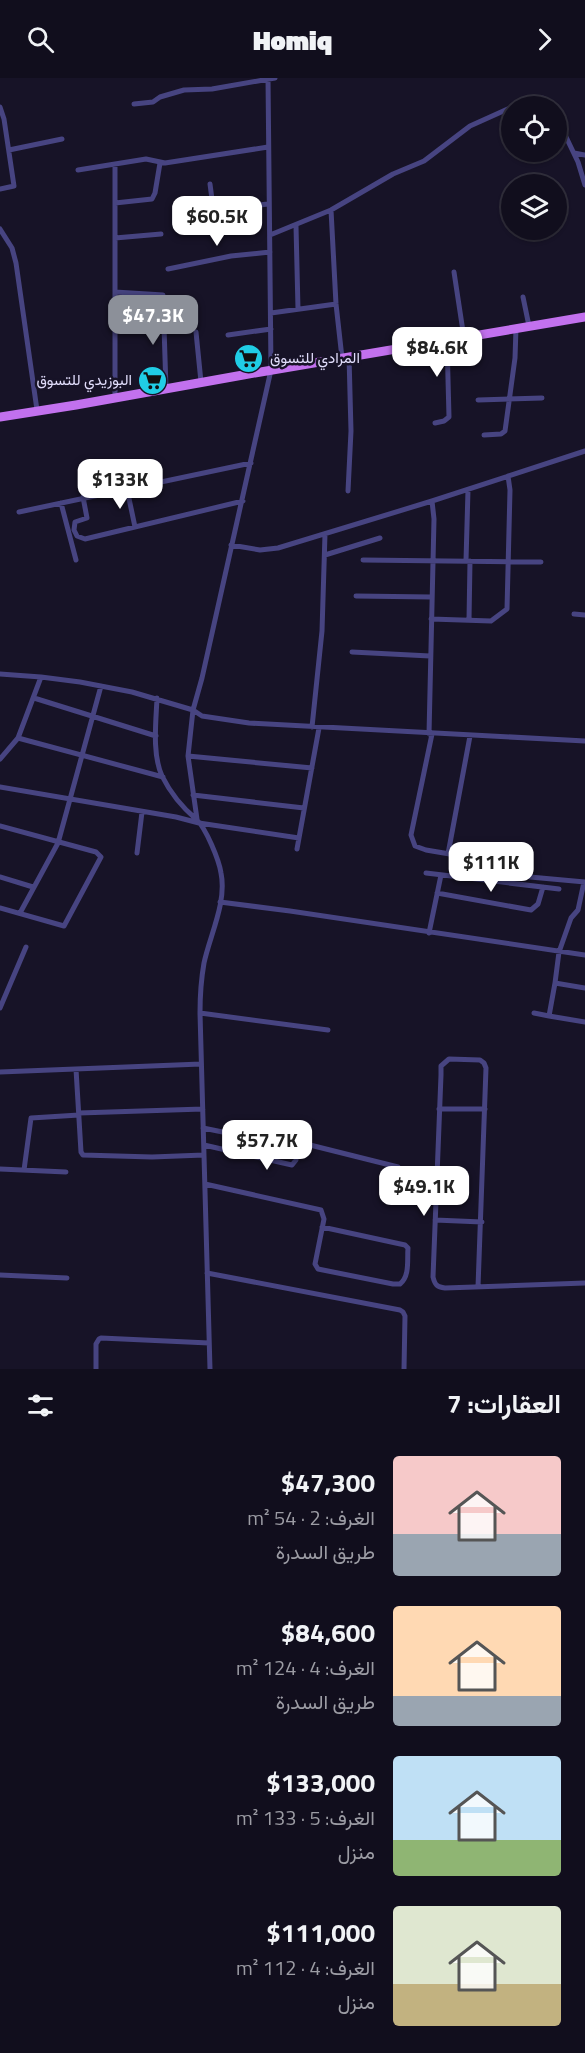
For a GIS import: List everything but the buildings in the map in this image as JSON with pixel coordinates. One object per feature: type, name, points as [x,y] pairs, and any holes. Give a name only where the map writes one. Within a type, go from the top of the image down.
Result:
[{"type":"main road","points":[[0,417],[585,317]]},
{"type":"street","points":[[134,104],[150,103],[160,97],[184,90],[204,90],[275,78]]},
{"type":"street","points":[[210,1369],[200,1013],[204,961],[220,902],[222,883],[218,861],[198,821],[189,756],[193,710],[243,501],[271,370],[268,79]]},
{"type":"street","points":[[0,107],[4,119],[14,186],[0,189]]},
{"type":"street","points":[[270,235],[331,210],[393,174],[424,161],[470,126],[501,112]]},
{"type":"street","points":[[567,139],[585,185]]},
{"type":"street","points":[[9,150],[62,140]]},
{"type":"street","points":[[78,170],[146,159],[160,163],[268,147]]},
{"type":"street","points":[[574,153],[585,155]]},
{"type":"street","points":[[115,203],[152,199],[160,163]]},
{"type":"street","points":[[115,164],[115,399]]},
{"type":"street","points":[[210,184],[213,207],[216,210],[268,204]]},
{"type":"street","points":[[331,210],[336,304],[346,357],[351,431],[348,491]]},
{"type":"street","points":[[296,226],[298,309]]},
{"type":"street","points":[[0,230],[12,248],[37,410]]},
{"type":"street","points":[[115,238],[161,234]]},
{"type":"street","points":[[168,269],[231,256],[270,252]]},
{"type":"street","points":[[454,272],[464,338]]},
{"type":"street","points":[[115,292],[160,293],[164,296],[166,389]]},
{"type":"street","points":[[523,297],[529,326]]},
{"type":"street","points":[[271,313],[336,304]]},
{"type":"street","points":[[484,435],[504,433],[515,358],[516,328]]},
{"type":"street","points":[[228,334],[271,329]]},
{"type":"street","points":[[196,332],[201,382]]},
{"type":"street","points":[[435,423],[444,421],[448,417],[447,341]]},
{"type":"street","points":[[478,400],[542,398]]},
{"type":"street","points":[[231,545],[269,550],[468,490],[585,451]]},
{"type":"street","points":[[20,512],[251,463]]},
{"type":"street","points":[[431,619],[491,621],[507,609],[510,490],[508,476]]},
{"type":"street","points":[[127,489],[135,527]]},
{"type":"street","points":[[468,490],[469,620]]},
{"type":"street","points":[[83,497],[87,518],[75,522],[74,530],[79,538],[85,539],[243,501]]},
{"type":"street","points":[[432,501],[434,519],[430,656],[431,734],[411,835],[415,846],[419,848],[515,865],[523,874],[530,877],[584,882],[578,910],[571,918],[559,952],[549,1016]]},
{"type":"street","points":[[61,503],[76,560]]},
{"type":"street","points":[[312,728],[322,631],[325,534]]},
{"type":"street","points":[[325,555],[380,538]]},
{"type":"street","points":[[363,560],[541,562]]},
{"type":"street","points":[[356,596],[431,597]]},
{"type":"street","points":[[574,614],[585,615]]},
{"type":"street","points":[[352,652],[430,656]]},
{"type":"street","points":[[0,674],[41,677],[101,686],[158,698],[212,718],[312,728],[585,741]]},
{"type":"street","points":[[0,759],[18,738],[41,677]]},
{"type":"street","points":[[20,913],[58,843],[101,686]]},
{"type":"street","points":[[34,698],[156,736]]},
{"type":"street","points":[[158,698],[156,736],[163,777],[187,812],[198,821]]},
{"type":"street","points":[[297,849],[319,728]]},
{"type":"street","points":[[448,854],[470,736]]},
{"type":"street","points":[[18,738],[163,777]]},
{"type":"street","points":[[189,756],[312,768]]},
{"type":"street","points":[[0,787],[299,837]]},
{"type":"street","points":[[193,795],[304,808]]},
{"type":"street","points":[[137,853],[142,812]]},
{"type":"street","points":[[0,826],[96,852],[101,857],[66,925],[60,927],[0,908]]},
{"type":"street","points":[[426,873],[559,889]]},
{"type":"street","points":[[429,933],[441,875]]},
{"type":"street","points":[[0,877],[33,887]]},
{"type":"street","points":[[437,893],[531,910],[538,904],[543,887]]},
{"type":"street","points":[[220,902],[585,955]]},
{"type":"street","points":[[0,1008],[26,947]]},
{"type":"street","points":[[555,983],[585,988]]},
{"type":"street","points":[[0,989],[7,991]]},
{"type":"street","points":[[200,1013],[328,1030]]},
{"type":"street","points":[[534,1013],[585,1022]]},
{"type":"street","points":[[478,1287],[486,1068],[480,1060],[449,1059],[441,1066],[434,1282],[438,1287],[445,1288],[478,1287],[585,1283]]},
{"type":"street","points":[[0,1072],[201,1064]]},
{"type":"street","points":[[76,1069],[83,1155],[152,1157],[204,1155]]},
{"type":"street","points":[[24,1170],[31,1118],[203,1109]]},
{"type":"street","points":[[439,1109],[485,1109]]},
{"type":"street","points":[[203,1128],[252,1138],[310,1145],[398,1167]]},
{"type":"street","points":[[204,1145],[292,1165],[296,1160],[296,1144]]},
{"type":"street","points":[[0,1169],[66,1172]]},
{"type":"street","points":[[205,1184],[317,1209],[324,1214],[315,1264],[318,1269],[393,1284],[400,1284],[404,1281],[407,1276],[408,1248],[405,1245],[322,1227]]},
{"type":"street","points":[[435,1220],[482,1222]]},
{"type":"street","points":[[207,1273],[400,1310],[405,1316],[404,1369]]},
{"type":"street","points":[[0,1275],[67,1278]]},
{"type":"street","points":[[96,1369],[97,1341],[101,1338],[209,1343]]},
{"type":"place","name":"المرادي للتسوق","points":[[249,358]]},
{"type":"place","name":"البوزيدي للتسوق","points":[[153,380]]}]
